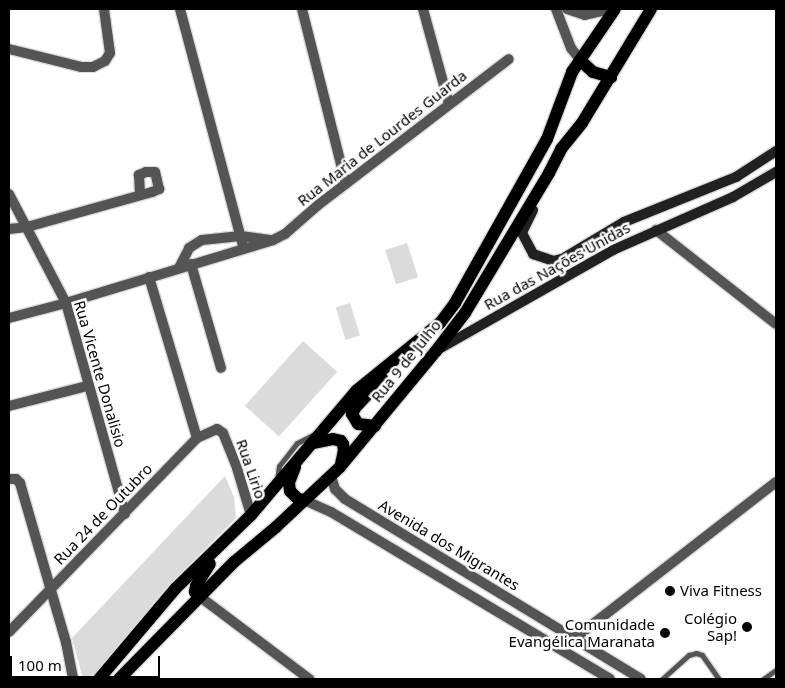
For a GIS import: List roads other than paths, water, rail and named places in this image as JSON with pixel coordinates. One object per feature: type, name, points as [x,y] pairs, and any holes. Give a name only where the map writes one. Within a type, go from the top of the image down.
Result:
[{"type":"main road","name":"Rua 9 de Julho","points":[[99,679],[176,588],[251,515],[356,391],[440,323],[456,303],[543,147],[572,72],[615,9]]},
{"type":"main road","name":"Rua 9 de Julho","points":[[118,679],[199,596],[340,467],[436,351],[465,313],[549,173],[561,149],[582,123],[612,77],[651,9]]},
{"type":"main road","points":[[581,60],[593,72],[612,77]]},
{"type":"main road","name":"Rua das Nações Unidas","points":[[549,173],[522,233],[533,254],[553,261],[562,259],[624,222],[736,177],[776,151]]},
{"type":"main road","name":"Rua das Nações Unidas","points":[[436,351],[613,250],[733,197],[776,172]]},
{"type":"main road","points":[[375,426],[358,424],[352,414],[355,408],[378,382],[432,339],[440,323]]},
{"type":"main road","points":[[313,443],[334,439],[343,444],[340,467]]},
{"type":"main road","points":[[297,460],[289,483],[290,491],[298,499],[304,500]]},
{"type":"main road","points":[[199,596],[194,592],[199,579],[224,550],[227,540]]},
{"type":"street","points":[[9,49],[81,66],[93,67],[105,61],[110,53],[104,9]]},
{"type":"street","points":[[180,9],[244,249]]},
{"type":"street","points":[[302,9],[346,184]]},
{"type":"street","points":[[423,9],[449,104]]},
{"type":"street","points":[[556,9],[571,48],[581,60]]},
{"type":"street","points":[[567,9],[585,15],[610,9]]},
{"type":"street","name":"Rua Maria de Lourdes Guarda","points":[[9,318],[66,303],[244,249],[273,240],[285,234],[346,184],[509,59]]},
{"type":"street","name":"Rua Vicente Donalisio","points":[[9,194],[28,227],[66,303],[87,386],[125,514]]},
{"type":"street","points":[[9,229],[28,227],[140,195]]},
{"type":"street","points":[[656,230],[776,324]]},
{"type":"street","points":[[179,268],[189,248],[195,242],[241,236],[273,240]]},
{"type":"street","points":[[191,264],[221,368]]},
{"type":"street","points":[[149,277],[197,438]]},
{"type":"street","points":[[9,406],[87,386]]},
{"type":"street","name":"Rua 24 de Outubro","points":[[9,632],[197,438],[217,429],[223,433]]},
{"type":"street","name":"Rua Lirio","points":[[223,433],[251,515]]},
{"type":"street","name":"Avenida dos Migrantes","points":[[331,476],[335,489],[345,500],[641,679]]},
{"type":"street","points":[[12,479],[20,483],[66,642],[74,677]]},
{"type":"street","points":[[575,638],[776,482]]},
{"type":"street","name":"Avenida dos Migrantes","points":[[304,500],[331,512],[606,677],[620,679]]},
{"type":"street","points":[[199,596],[309,679]]},
{"type":"street","name":"Avenida dos Migrantes","points":[[487,605],[500,608],[549,638],[561,639],[562,630]]},
{"type":"lane","points":[[276,484],[279,466],[297,443],[323,430]]},
{"type":"lane","points":[[662,679],[689,655],[696,653],[702,655],[719,679]]},
{"type":"lane","points":[[763,679],[776,670]]},
{"type":"place","name":"Viva Fitness","points":[[670,591]]},
{"type":"place","name":"Colégio Sap!","points":[[747,627]]},
{"type":"place","name":"Comunidade Evangélica Maranata","points":[[665,633]]}]
